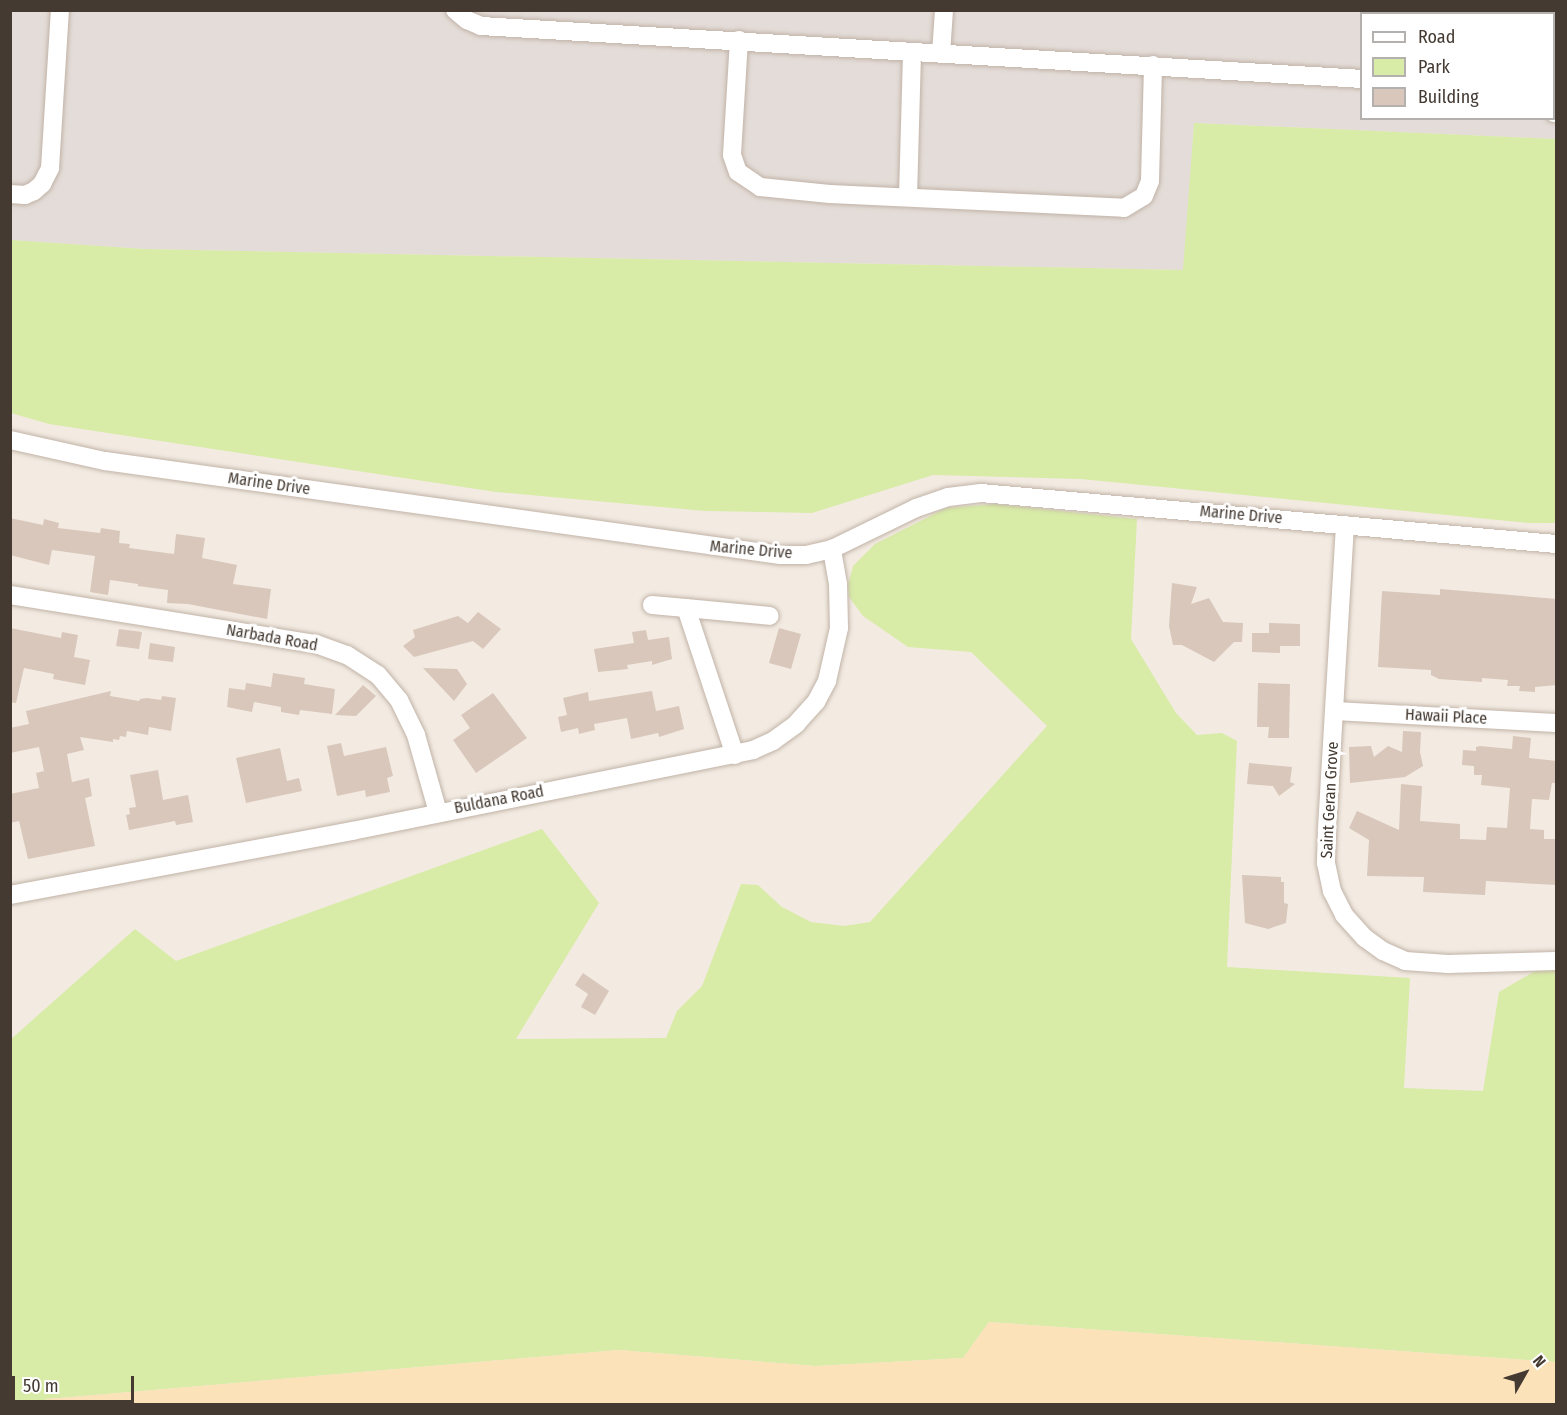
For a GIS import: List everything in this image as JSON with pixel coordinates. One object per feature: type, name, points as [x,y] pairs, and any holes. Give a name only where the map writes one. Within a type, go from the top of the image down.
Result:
[{"type":"street","points":[[10,194],[25,195],[34,190],[42,184],[50,168],[60,10]]},
{"type":"street","points":[[455,10],[467,20],[481,26],[1360,79]]},
{"type":"street","points":[[942,54],[944,10]]},
{"type":"street","points":[[739,40],[732,155],[738,172],[760,187],[830,194],[1124,208],[1144,196],[1150,181],[1153,66]]},
{"type":"street","points":[[908,197],[912,52]]},
{"type":"street","name":"Marine Drive","points":[[10,440],[105,461],[738,551],[806,555],[832,549],[916,508],[948,497],[981,493],[1557,544]]},
{"type":"street","name":"Saint Geran Grove","points":[[1346,525],[1326,862],[1332,891],[1344,915],[1374,944],[1406,961],[1448,964],[1557,961]]},
{"type":"street","name":"Buldana Road","points":[[10,895],[753,750],[772,741],[796,724],[816,702],[827,681],[839,628],[838,584],[832,549]]},
{"type":"street","name":"Narbada Road","points":[[10,595],[316,644],[347,655],[378,675],[399,700],[416,735],[438,812]]},
{"type":"street","points":[[652,605],[770,616]]},
{"type":"street","points":[[686,608],[735,755]]},
{"type":"street","name":"Hawaii Place","points":[[1335,711],[1557,723]]},
{"type":"shaded area","points":[[10,11],[1556,11],[1556,139],[1194,123],[1184,270],[144,249],[11,240]]},
{"type":"green space","points":[[1194,123],[1556,139],[1556,523],[1529,523],[1081,479],[933,475],[812,513],[705,511],[496,492],[49,424],[11,413],[11,240],[144,249],[1183,270]]},
{"type":"green space","points":[[994,504],[1137,519],[1131,639],[1176,713],[1197,735],[1222,733],[1237,741],[1227,967],[1410,978],[1404,1088],[1483,1091],[1499,992],[1535,971],[1556,970],[1556,1362],[989,1322],[963,1358],[815,1366],[619,1350],[11,1404],[10,1040],[135,929],[176,961],[542,829],[599,903],[516,1039],[666,1038],[677,1011],[702,986],[741,884],[758,885],[782,907],[811,922],[844,926],[870,922],[1047,726],[971,652],[908,647],[863,616],[849,597],[848,585],[853,566],[875,544],[946,508]]},
{"type":"sand","points":[[989,1322],[1556,1362],[1556,1404],[30,1404],[48,1399],[619,1350],[815,1366],[963,1358]]},
{"type":"building","points":[[10,518],[43,525],[44,519],[59,523],[58,528],[100,533],[101,528],[120,531],[119,543],[130,544],[129,548],[174,554],[176,534],[205,538],[202,558],[237,565],[233,584],[271,589],[267,619],[188,604],[167,603],[168,590],[138,586],[138,584],[110,580],[108,595],[90,592],[95,556],[52,550],[49,565],[10,555]]},
{"type":"building","points":[[1172,583],[1197,587],[1191,604],[1209,598],[1223,622],[1243,623],[1242,642],[1234,642],[1214,662],[1182,645],[1173,645],[1169,626]]},
{"type":"building","points":[[1440,589],[1557,599],[1557,685],[1535,687],[1535,692],[1519,691],[1520,686],[1507,686],[1508,680],[1482,678],[1482,682],[1439,679],[1431,675],[1431,670],[1378,667],[1382,591],[1440,595]]},
{"type":"building","points":[[478,612],[501,629],[483,649],[473,641],[414,657],[403,646],[415,637],[413,630],[458,616],[468,623]]},
{"type":"building","points":[[1269,623],[1300,624],[1300,646],[1280,646],[1280,653],[1252,652],[1252,633],[1269,633]]},
{"type":"building","points":[[10,628],[61,638],[62,632],[78,635],[74,657],[90,660],[85,685],[53,679],[54,674],[24,668],[16,703],[10,702]]},
{"type":"building","points":[[779,628],[801,634],[791,669],[769,663]]},
{"type":"building","points":[[119,629],[142,632],[139,649],[116,646]]},
{"type":"building","points":[[646,630],[648,640],[669,637],[672,659],[652,665],[652,661],[627,665],[628,669],[598,672],[594,649],[634,643],[632,632]]},
{"type":"building","points":[[150,643],[175,647],[173,662],[148,659]]},
{"type":"building","points":[[423,668],[457,669],[467,684],[454,701]]},
{"type":"building","points":[[273,673],[305,678],[304,684],[335,689],[332,714],[300,710],[299,715],[281,712],[281,707],[254,702],[252,712],[227,707],[229,688],[245,690],[246,683],[271,687]]},
{"type":"building","points":[[1258,683],[1290,684],[1289,738],[1268,738],[1269,727],[1257,727]]},
{"type":"building","points":[[363,685],[376,696],[356,716],[335,715]]},
{"type":"building","points":[[111,691],[110,696],[139,701],[147,698],[161,700],[162,696],[176,698],[171,731],[149,727],[148,735],[127,731],[126,737],[120,736],[119,740],[113,739],[113,742],[80,737],[84,750],[67,754],[72,782],[89,778],[92,796],[85,798],[95,846],[28,859],[19,821],[10,823],[10,794],[39,788],[36,773],[44,771],[39,747],[10,753],[10,728],[29,724],[26,711]]},
{"type":"building","points":[[652,691],[656,711],[679,706],[684,729],[659,737],[658,733],[631,739],[627,718],[594,724],[595,730],[579,734],[578,728],[561,732],[558,717],[567,715],[563,698],[588,692],[589,701]]},
{"type":"building","points":[[493,693],[527,738],[476,773],[453,740],[470,728],[461,715]]},
{"type":"building","points":[[1403,731],[1421,732],[1420,752],[1423,766],[1405,777],[1350,783],[1349,747],[1371,746],[1374,757],[1388,746],[1402,752]]},
{"type":"building","points":[[1513,736],[1531,738],[1529,758],[1557,761],[1556,783],[1552,783],[1549,800],[1532,799],[1530,829],[1544,830],[1544,839],[1557,839],[1557,885],[1486,881],[1485,895],[1423,892],[1424,877],[1367,876],[1369,840],[1349,828],[1357,811],[1399,830],[1401,784],[1422,786],[1420,821],[1460,824],[1460,839],[1486,840],[1487,827],[1507,828],[1510,788],[1481,785],[1482,775],[1474,775],[1474,766],[1462,765],[1463,750],[1476,751],[1476,747],[1480,746],[1512,749]]},
{"type":"building","points":[[341,743],[344,756],[386,747],[393,776],[387,778],[390,792],[366,797],[365,790],[337,796],[327,746]]},
{"type":"building","points":[[280,748],[287,781],[299,778],[302,791],[246,803],[236,758]]},
{"type":"building","points":[[1249,763],[1292,767],[1290,782],[1295,784],[1279,796],[1273,786],[1247,784]]},
{"type":"building","points":[[158,770],[163,800],[188,795],[193,822],[176,825],[175,821],[129,830],[126,815],[130,814],[129,808],[136,807],[130,775]]},
{"type":"building","points":[[1242,875],[1281,877],[1281,882],[1284,882],[1284,903],[1288,904],[1286,923],[1268,929],[1245,923]]},
{"type":"building","points":[[583,973],[609,991],[595,1015],[581,1007],[588,994],[575,985]]}]
